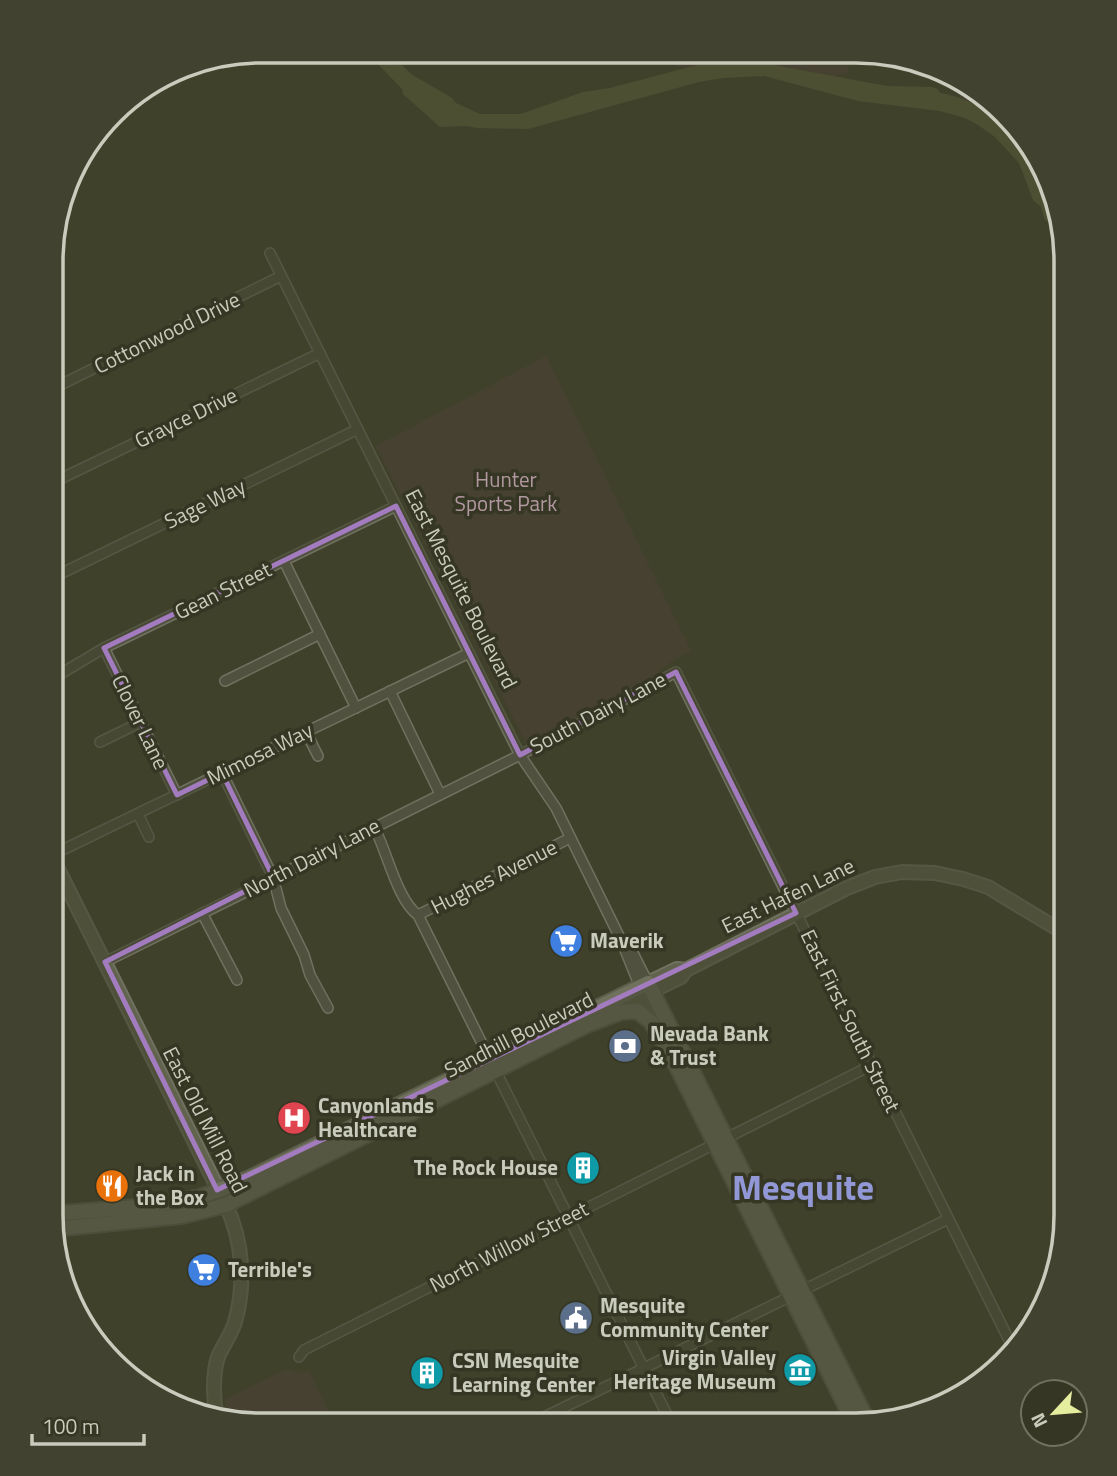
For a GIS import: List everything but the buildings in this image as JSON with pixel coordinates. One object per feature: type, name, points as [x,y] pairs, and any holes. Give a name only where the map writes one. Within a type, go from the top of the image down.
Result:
[{"type":"main road","name":"Sandhill Boulevard","points":[[64,1228],[186,1216],[226,1205],[340,1149],[492,1066],[646,989]]},
{"type":"main road","name":"East Mesquite Boulevard","points":[[646,989],[797,1295]]},
{"type":"main road","points":[[587,1025],[621,1012],[637,1011],[651,1022],[669,1051]]},
{"type":"main road","name":"Sandhill Boulevard","points":[[63,1213],[149,1206],[200,1197],[248,1180],[388,1111],[587,1025]]},
{"type":"main road","name":"East Mesquite Boulevard","points":[[669,1051],[721,1141]]},
{"type":"main road","points":[[340,1149],[347,1141],[386,1121],[388,1111]]},
{"type":"main road","points":[[797,1295],[863,1412]]},
{"type":"main road","points":[[797,1295],[850,1413]]},
{"type":"street","name":"East Mesquite Boulevard","points":[[270,253],[520,755],[542,786],[621,940],[634,953],[669,1051]]},
{"type":"street","name":"Cottonwood Drive","points":[[63,385],[281,276]]},
{"type":"street","name":"Grayce Drive","points":[[63,478],[320,353]]},
{"type":"street","name":"Sage Way","points":[[63,573],[358,429]]},
{"type":"street","name":"Gean Street","points":[[63,672],[104,648],[396,506]]},
{"type":"street","points":[[284,561],[356,708]]},
{"type":"street","points":[[225,681],[320,634]]},
{"type":"street","name":"Clover Lane","points":[[104,648],[177,795]]},
{"type":"street","name":"Mimosa Way","points":[[63,850],[469,653]]},
{"type":"street","name":"South Dairy Lane","points":[[520,755],[676,672]]},
{"type":"street","name":"East First South Street","points":[[676,672],[1009,1340]]},
{"type":"street","points":[[390,691],[440,794]]},
{"type":"street","points":[[100,742],[141,722]]},
{"type":"street","points":[[306,732],[318,756]]},
{"type":"street","name":"North Dairy Lane","points":[[104,962],[520,755]]},
{"type":"street","points":[[222,773],[274,877],[281,908],[304,955],[310,975],[328,1008]]},
{"type":"street","points":[[138,814],[149,837]]},
{"type":"street","points":[[374,827],[386,849],[388,865],[411,910],[418,915],[667,1413]]},
{"type":"street","name":"Hughes Avenue","points":[[418,915],[570,838]]},
{"type":"street","name":"East Hafen Lane","points":[[646,989],[681,977],[686,970],[875,877],[902,872],[935,873],[988,887],[1054,927]]},
{"type":"street","name":"East Old Mill Road","points":[[63,878],[226,1205],[238,1235],[241,1276],[235,1323],[215,1368],[215,1407]]},
{"type":"street","points":[[202,913],[237,981]]},
{"type":"street","name":"Sandhill Boulevard","points":[[587,1025],[646,989]]},
{"type":"street","name":"North Willow Street","points":[[299,1357],[304,1350],[872,1065]]},
{"type":"street","points":[[553,1413],[948,1219]]},
{"type":"highlighted area","points":[[396,506],[520,755],[676,672],[796,913],[217,1190],[105,962],[273,877],[222,773],[177,795],[104,648]]},
{"type":"green space","points":[[669,63],[712,63],[697,65],[685,69]]},
{"type":"green space","points":[[763,63],[848,63],[847,73],[833,76]]},
{"type":"green space","points":[[960,93],[992,118],[960,97]]},
{"type":"green space","name":"Hunter Sports Park","points":[[546,356],[691,651],[669,663],[648,683],[526,743],[376,446]]},
{"type":"green space","points":[[287,1369],[300,1373],[309,1371],[330,1413],[235,1411],[226,1409],[225,1399]]},
{"type":"shaded area","points":[[377,63],[400,63],[411,74],[456,103],[480,114],[521,114],[583,92],[712,63],[763,63],[887,86],[932,87],[940,93],[958,97],[982,109],[1005,131],[1034,174],[1050,223],[1045,220],[1041,207],[1033,200],[1019,163],[995,137],[965,118],[940,111],[858,101],[764,76],[699,82],[528,129],[440,127],[403,94],[402,89]]},
{"type":"place","name":"Maverik","points":[[566,941]]},
{"type":"place","name":"Nevada Bank & Trust","points":[[625,1046]]},
{"type":"place","name":"Canyonlands Healthcare","points":[[294,1118]]},
{"type":"place","name":"The Rock House","points":[[583,1168]]},
{"type":"place","name":"Jack in the Box","points":[[112,1186]]},
{"type":"place","name":"Terrible's","points":[[204,1270]]},
{"type":"place","name":"Mesquite Community Center","points":[[576,1318]]},
{"type":"place","name":"Virgin Valley Heritage Museum","points":[[800,1370]]},
{"type":"place","name":"CSN Mesquite Learning Center","points":[[427,1373]]},
{"type":"district","name":"Mesquite","points":[[803,1188]]}]
